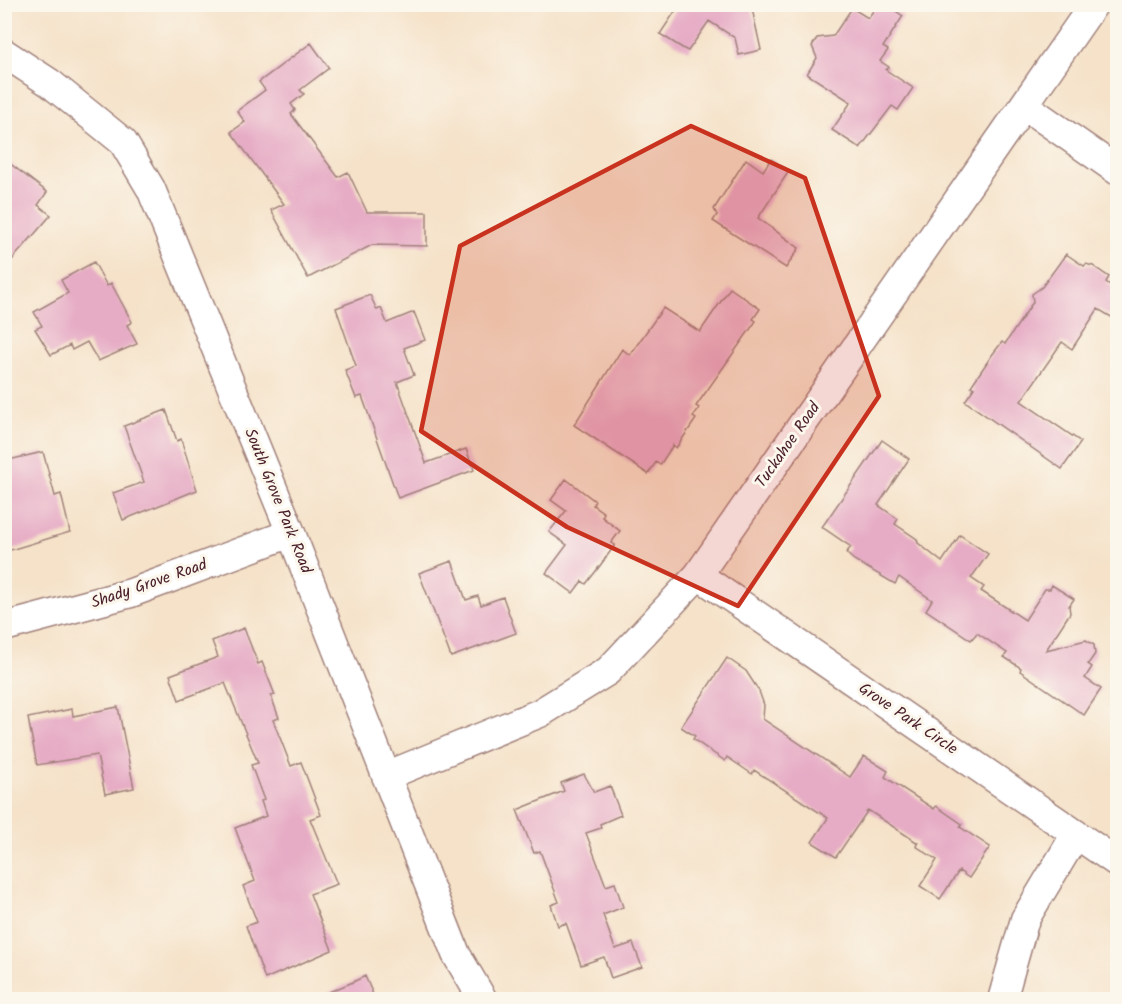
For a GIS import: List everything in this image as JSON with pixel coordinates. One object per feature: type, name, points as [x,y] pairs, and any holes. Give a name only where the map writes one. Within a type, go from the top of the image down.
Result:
[{"type":"street","name":"Tuckahoe Road","points":[[386,776],[540,713],[608,671],[698,575],[1094,4]]},
{"type":"street","name":"South Grove Park Road","points":[[4,53],[50,83],[123,141],[151,189],[291,533],[456,954],[483,999]]},
{"type":"street","points":[[1025,106],[1118,171]]},
{"type":"street","name":"Shady Grove Road","points":[[4,627],[132,593],[291,533]]},
{"type":"street","name":"Grove Park Circle","points":[[698,575],[1118,863]]},
{"type":"street","points":[[1002,999],[1025,920],[1076,834]]},
{"type":"highlighted area","points":[[691,126],[805,178],[879,396],[738,606],[567,527],[421,431],[460,246]]},
{"type":"building","points":[[680,4],[751,4],[761,50],[739,55],[735,38],[709,21],[688,51],[684,49],[660,34]]},
{"type":"building","points":[[878,4],[885,4],[903,16],[883,47],[888,50],[880,61],[889,67],[886,70],[913,88],[898,110],[892,106],[860,148],[832,130],[851,102],[807,74],[817,58],[812,46],[817,38],[833,36],[852,8],[868,18]]},
{"type":"building","points":[[311,43],[329,68],[300,90],[304,94],[291,104],[295,110],[291,114],[338,177],[348,172],[367,212],[427,212],[427,246],[372,245],[308,278],[271,210],[284,204],[231,132],[245,122],[237,111],[265,90],[259,82]]},
{"type":"building","points":[[4,159],[47,192],[38,205],[51,215],[4,269]]},
{"type":"building","points":[[746,159],[763,171],[771,159],[789,171],[758,218],[799,248],[786,268],[713,221],[717,215],[714,209]]},
{"type":"building","points":[[1066,254],[1084,266],[1086,264],[1093,266],[1109,277],[1106,282],[1118,291],[1118,321],[1098,309],[1072,349],[1062,342],[1021,401],[1081,442],[1062,469],[965,401],[974,388],[971,386],[992,355],[1002,342],[1005,344],[1033,302],[1032,294],[1042,287]]},
{"type":"building","points":[[94,262],[107,286],[111,283],[132,322],[127,325],[137,344],[98,361],[87,342],[72,350],[70,345],[51,355],[35,329],[42,326],[34,312],[68,293],[61,280]]},
{"type":"building","points":[[730,288],[760,309],[753,319],[756,321],[696,406],[699,408],[693,417],[696,419],[676,448],[673,445],[660,465],[656,462],[648,474],[574,425],[622,349],[630,355],[663,308],[700,332]]},
{"type":"building","points":[[370,295],[377,310],[381,308],[387,323],[414,312],[425,340],[404,348],[414,375],[397,382],[426,463],[466,449],[474,470],[398,498],[362,396],[356,398],[345,370],[356,366],[336,308]]},
{"type":"building","points":[[166,410],[177,441],[181,439],[197,490],[123,520],[113,493],[144,482],[124,426]]},
{"type":"building","points":[[882,440],[909,459],[878,505],[898,519],[895,524],[917,539],[918,543],[942,562],[960,535],[988,554],[971,578],[984,587],[981,591],[1025,620],[1045,589],[1050,589],[1052,585],[1074,599],[1069,606],[1070,613],[1046,650],[1086,640],[1094,645],[1095,654],[1088,664],[1092,667],[1085,678],[1101,689],[1084,715],[1020,671],[1021,668],[1004,657],[1007,653],[977,633],[971,640],[926,610],[932,600],[899,577],[895,584],[854,560],[846,553],[851,547],[822,527]]},
{"type":"building","points":[[43,452],[55,496],[61,494],[70,532],[4,552],[4,461]]},
{"type":"building","points":[[566,479],[595,501],[593,505],[604,513],[602,517],[620,531],[611,543],[615,545],[599,567],[586,584],[582,581],[573,593],[546,573],[567,545],[549,532],[566,511],[551,500]]},
{"type":"building","points":[[452,561],[466,600],[478,596],[481,605],[503,597],[516,633],[451,657],[419,573]]},
{"type":"building","points":[[244,628],[258,664],[262,662],[275,695],[271,696],[279,718],[273,720],[291,766],[301,762],[321,815],[310,819],[337,884],[310,894],[332,950],[265,979],[246,926],[257,922],[243,886],[255,881],[235,828],[266,816],[261,801],[264,800],[251,765],[258,763],[225,683],[179,700],[170,675],[218,657],[212,641]]},
{"type":"building","points":[[727,658],[746,671],[759,691],[764,705],[763,719],[850,777],[864,756],[888,771],[885,777],[934,809],[936,806],[962,824],[960,827],[990,847],[969,878],[959,871],[940,899],[920,886],[937,860],[916,846],[918,843],[868,810],[836,857],[812,842],[828,818],[754,770],[752,774],[727,757],[725,761],[693,739],[695,736],[681,727]]},
{"type":"building","points":[[118,707],[134,788],[105,794],[97,755],[37,765],[28,718],[72,709],[73,716]]},
{"type":"building","points":[[584,774],[594,792],[610,786],[621,815],[600,824],[601,828],[586,833],[606,886],[615,883],[623,907],[603,915],[615,949],[633,943],[642,967],[611,978],[604,957],[581,965],[566,923],[558,926],[551,905],[559,902],[540,851],[534,853],[517,810],[564,791],[561,783]]},
{"type":"building","points":[[365,976],[375,999],[312,999],[353,982]]}]
